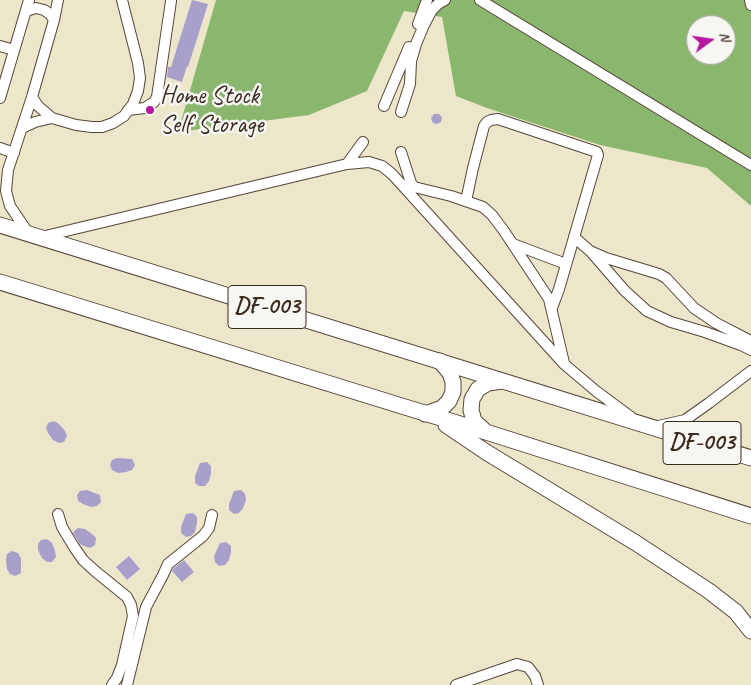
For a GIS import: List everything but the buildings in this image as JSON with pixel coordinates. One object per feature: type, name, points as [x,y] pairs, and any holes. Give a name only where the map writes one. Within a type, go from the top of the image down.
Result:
[{"type":"highway","name":"DF-003","points":[[0,225],[751,458]]},
{"type":"highway","name":"DF-003","points":[[0,282],[751,516]]},
{"type":"highway","points":[[440,361],[450,373],[453,382],[453,392],[449,401],[430,416],[636,543],[709,591],[736,612],[751,631]]},
{"type":"highway","points":[[486,432],[474,421],[470,410],[472,398],[478,389],[488,383],[503,380]]},
{"type":"street","points":[[0,98],[3,74],[14,50],[30,0]]},
{"type":"street","points":[[58,0],[32,97],[8,170],[6,191],[10,206],[35,236],[347,164],[377,163],[398,179],[564,364],[596,391],[647,426],[685,420],[751,371]]},
{"type":"street","points":[[32,97],[38,106],[52,118],[76,125],[102,127],[124,116],[133,104],[140,78],[122,0]]},
{"type":"street","points":[[384,106],[427,0]]},
{"type":"street","points":[[401,112],[410,84],[410,67],[416,44],[432,10],[445,0]]},
{"type":"street","points":[[480,0],[751,165]]},
{"type":"street","points":[[750,0],[751,5]]},
{"type":"street","points":[[128,110],[145,108],[154,102],[157,97],[171,1]]},
{"type":"street","points":[[26,11],[36,8],[44,10],[54,20]]},
{"type":"street","points":[[0,46],[14,50]]},
{"type":"street","points":[[22,128],[35,122],[52,118]]},
{"type":"street","points":[[466,201],[484,126],[487,122],[498,119],[597,152],[598,155],[552,308]]},
{"type":"street","points":[[347,164],[362,142]]},
{"type":"street","points":[[0,148],[14,153]]},
{"type":"street","points":[[401,152],[412,185],[483,207],[492,215],[549,298],[564,364]]},
{"type":"street","points":[[398,179],[409,176]]},
{"type":"street","points":[[574,237],[590,251],[625,292],[647,311],[671,322],[705,332],[751,350]]},
{"type":"street","points":[[513,244],[566,264]]},
{"type":"street","points":[[590,251],[666,278],[694,308],[716,323],[751,341]]},
{"type":"street","points":[[58,514],[62,527],[83,560],[127,597],[131,605],[133,616],[122,665],[112,685]]},
{"type":"street","points":[[127,685],[146,607],[168,564],[203,536],[209,528],[212,515]]},
{"type":"street","points":[[456,685],[517,664],[528,667],[535,676],[538,685]]},
{"type":"green space","points":[[216,0],[751,0],[751,206],[707,168],[600,145],[456,96],[442,17],[404,11],[367,91],[309,115],[178,132]]},
{"type":"place","name":"Home Stock Self Storage","points":[[150,110]]}]
